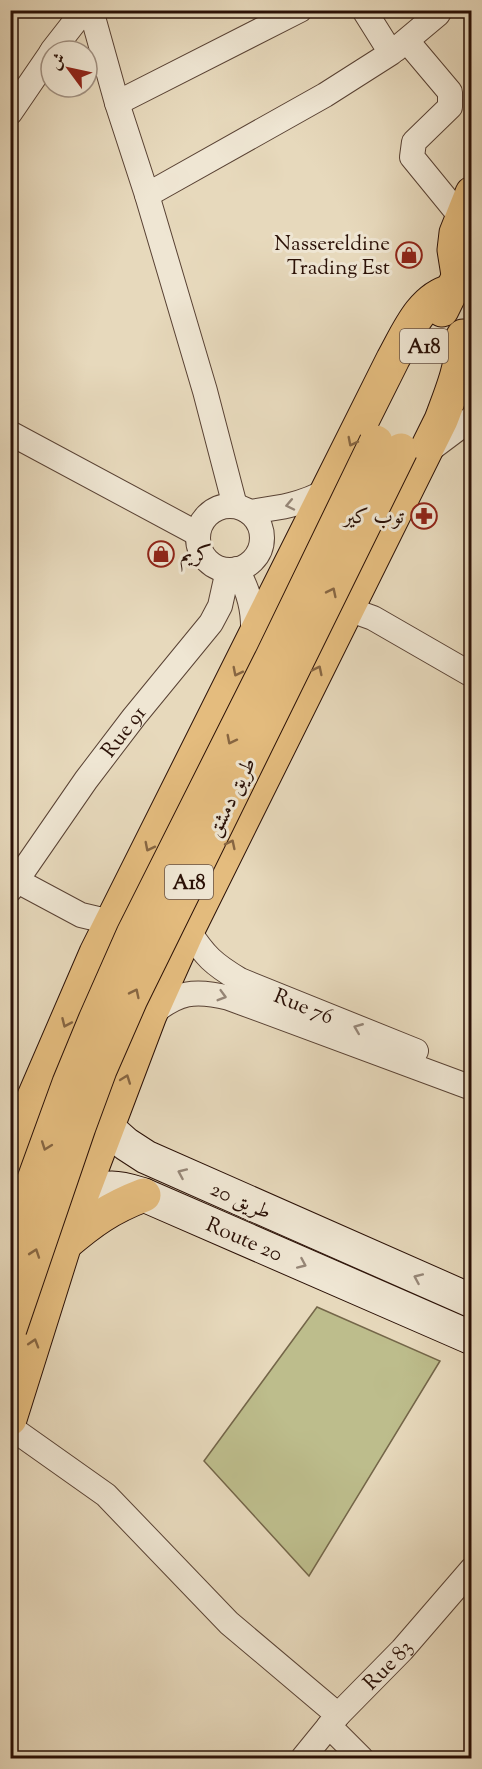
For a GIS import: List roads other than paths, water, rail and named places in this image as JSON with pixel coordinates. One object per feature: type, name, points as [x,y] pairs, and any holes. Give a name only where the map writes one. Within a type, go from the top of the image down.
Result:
[{"type":"highway","points":[[10,1155],[18,1116],[96,953],[410,329],[425,308],[439,294],[463,293],[454,250],[456,233],[466,205]]},
{"type":"highway","name":"طريق دمشق","points":[[10,1329],[79,1126],[131,999],[401,449],[463,293]]},
{"type":"highway","name":"طريق دمشق","points":[[10,1245],[69,1083],[133,934],[267,668],[401,449],[463,293]]},
{"type":"highway","points":[[10,1419],[83,1192],[150,1015],[188,930],[348,609],[401,449]]},
{"type":"highway","points":[[65,1244],[103,1213],[144,1195]]},
{"type":"main road","name":"طريق 20","points":[[18,1116],[68,1117],[108,1128],[146,1157],[471,1301]]},
{"type":"main road","name":"Route 20","points":[[10,1177],[21,1184],[41,1191],[62,1194],[114,1188],[130,1190],[471,1338]]},
{"type":"street","points":[[62,39],[84,10]]},
{"type":"street","points":[[91,10],[117,103],[242,509],[260,526],[261,544],[258,553],[246,566],[233,569],[212,564],[200,551],[198,534],[201,524],[215,509],[225,506],[242,509],[300,504],[328,490]]},
{"type":"street","points":[[117,103],[300,10]]},
{"type":"street","points":[[364,10],[399,47],[450,92],[450,107],[414,141],[412,157],[466,205]]},
{"type":"street","points":[[147,195],[325,95],[399,47],[440,10]]},
{"type":"street","points":[[10,113],[39,71]]},
{"type":"street","points":[[401,449],[471,418]]},
{"type":"street","points":[[10,433],[198,534]]},
{"type":"street","points":[[233,569],[251,602],[253,639]]},
{"type":"street","name":"Rue 91","points":[[13,883],[134,717],[211,623],[220,606],[233,569]]},
{"type":"street","points":[[348,609],[373,618],[471,675]]},
{"type":"street","points":[[13,883],[81,915],[102,920],[113,918]]},
{"type":"street","points":[[13,883],[78,926],[92,943],[96,953]]},
{"type":"street","name":"Rue 76","points":[[188,930],[201,950],[219,967],[240,980],[256,997],[360,1047],[471,1088]]},
{"type":"street","name":"Rue 76","points":[[150,1015],[166,1002],[187,994],[208,993],[229,998],[256,997],[471,1071]]},
{"type":"street","name":"Rue 76","points":[[360,1047],[438,1060]]},
{"type":"street","points":[[10,1427],[106,1495],[229,1623],[334,1721],[361,1758]]},
{"type":"street","name":"Rue 83","points":[[303,1758],[334,1721],[402,1650],[471,1569]]},
{"type":"place","name":"Nassereldine Trading Est","points":[[409,255]]},
{"type":"place","name":"توب كير","points":[[424,516]]},
{"type":"place","name":"كريم","points":[[161,554]]}]
